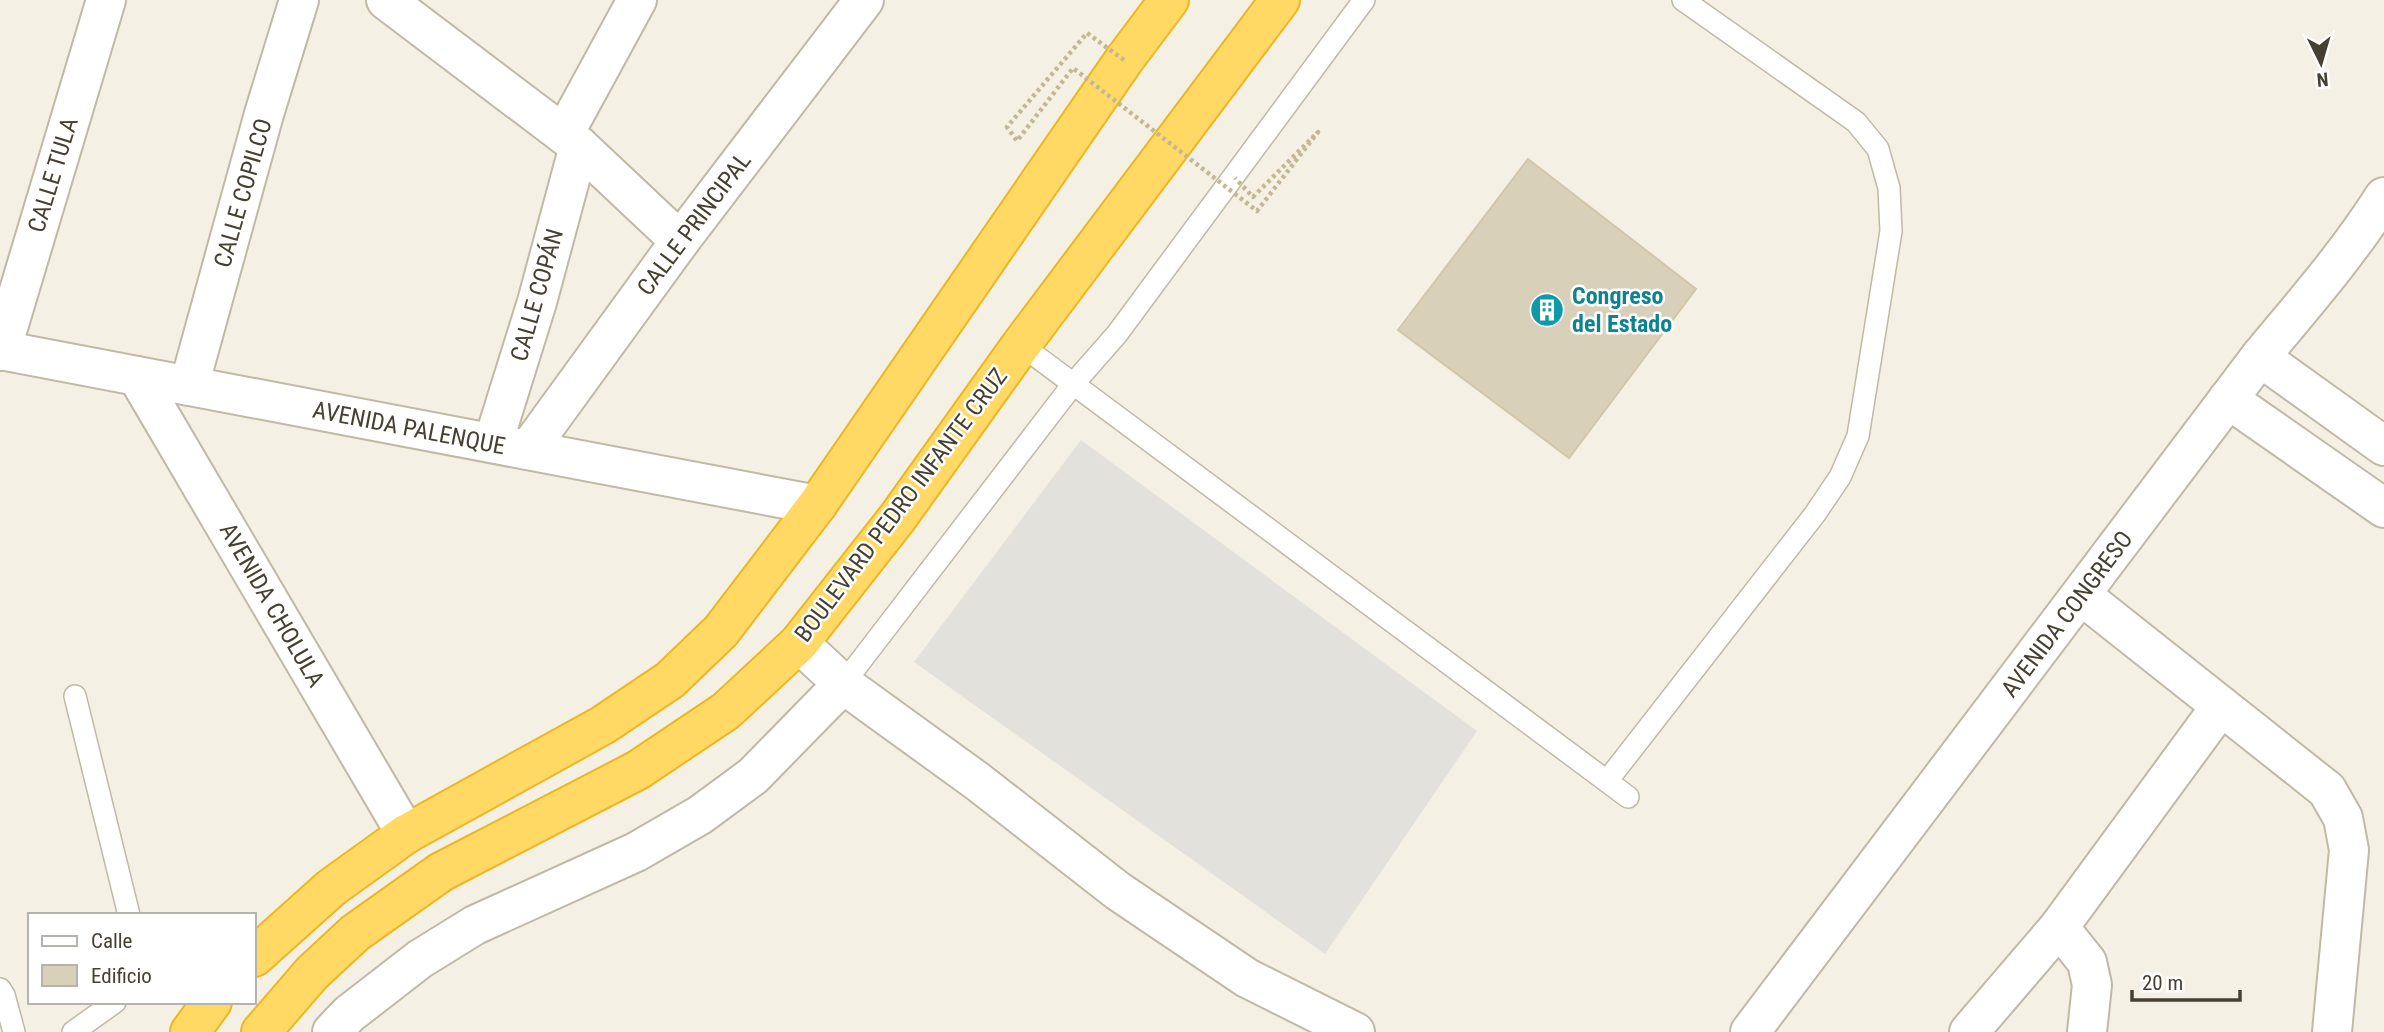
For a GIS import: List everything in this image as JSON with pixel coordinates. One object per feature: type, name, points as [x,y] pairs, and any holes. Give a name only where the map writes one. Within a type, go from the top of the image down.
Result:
[{"type":"highway","points":[[256,955],[331,888],[406,834],[603,725],[670,680],[722,631],[817,505],[1124,60],[1169,0]]},
{"type":"highway","name":"BOULEVARD PEDRO INFANTE CRUZ","points":[[261,1032],[312,973],[355,933],[441,872],[638,770],[726,711],[799,643],[898,517],[1021,345],[1280,0]]},
{"type":"highway","points":[[190,1032],[211,1004]]},
{"type":"street","name":"CALLE TULA","points":[[0,350],[106,0]]},
{"type":"street","name":"CALLE COPILCO","points":[[189,386],[264,114],[299,0]]},
{"type":"street","points":[[386,0],[571,140],[680,241]]},
{"type":"street","name":"CALLE COPÁN","points":[[510,447],[571,140],[637,0]]},
{"type":"street","name":"CALLE PRINCIPAL","points":[[510,447],[680,241],[864,0]]},
{"type":"street","name":"AVENIDA CONGRESO","points":[[1750,1032],[2260,356],[2322,283],[2384,197]]},
{"type":"street","name":"AVENIDA PALENQUE","points":[[0,350],[817,505]]},
{"type":"street","points":[[2260,356],[2384,446]]},
{"type":"street","name":"AVENIDA CHOLULA","points":[[137,376],[406,834]]},
{"type":"street","points":[[2228,399],[2384,508]]},
{"type":"street","points":[[2081,594],[2328,790],[2343,818],[2349,850],[2332,1032]]},
{"type":"street","points":[[799,643],[843,684],[977,781],[1128,898],[1247,978],[1355,1032]]},
{"type":"street","points":[[332,1032],[349,1014],[420,959],[475,925],[549,889],[636,852],[700,814],[754,776],[843,684]]},
{"type":"street","points":[[1969,1032],[2059,927],[2221,706]]},
{"type":"street","points":[[2059,927],[2087,962],[2092,985],[2087,1032]]},
{"type":"lane","points":[[843,684],[1074,383],[1118,334],[1364,0]]},
{"type":"lane","points":[[1607,781],[1815,514],[1840,477],[1858,436],[1891,231],[1889,188],[1878,149],[1856,122],[1683,0]]},
{"type":"lane","points":[[1021,345],[1628,797]]},
{"type":"lane","points":[[75,696],[129,913]]},
{"type":"lane","points":[[0,989],[14,1032]]},
{"type":"lane","points":[[73,1032],[113,1004]]},
{"type":"path","points":[[1124,60],[1087,33],[1007,127],[1017,141],[1073,68],[1257,211],[1318,132],[1253,197],[1235,178]]},
{"type":"shaded area","points":[[1081,440],[1477,731],[1325,954],[914,662]]},
{"type":"building","name":"Congreso del Estado","points":[[1528,159],[1696,289],[1569,458],[1398,330]]},
{"type":"place","name":"Congreso del Estado","points":[[1547,310]]}]
